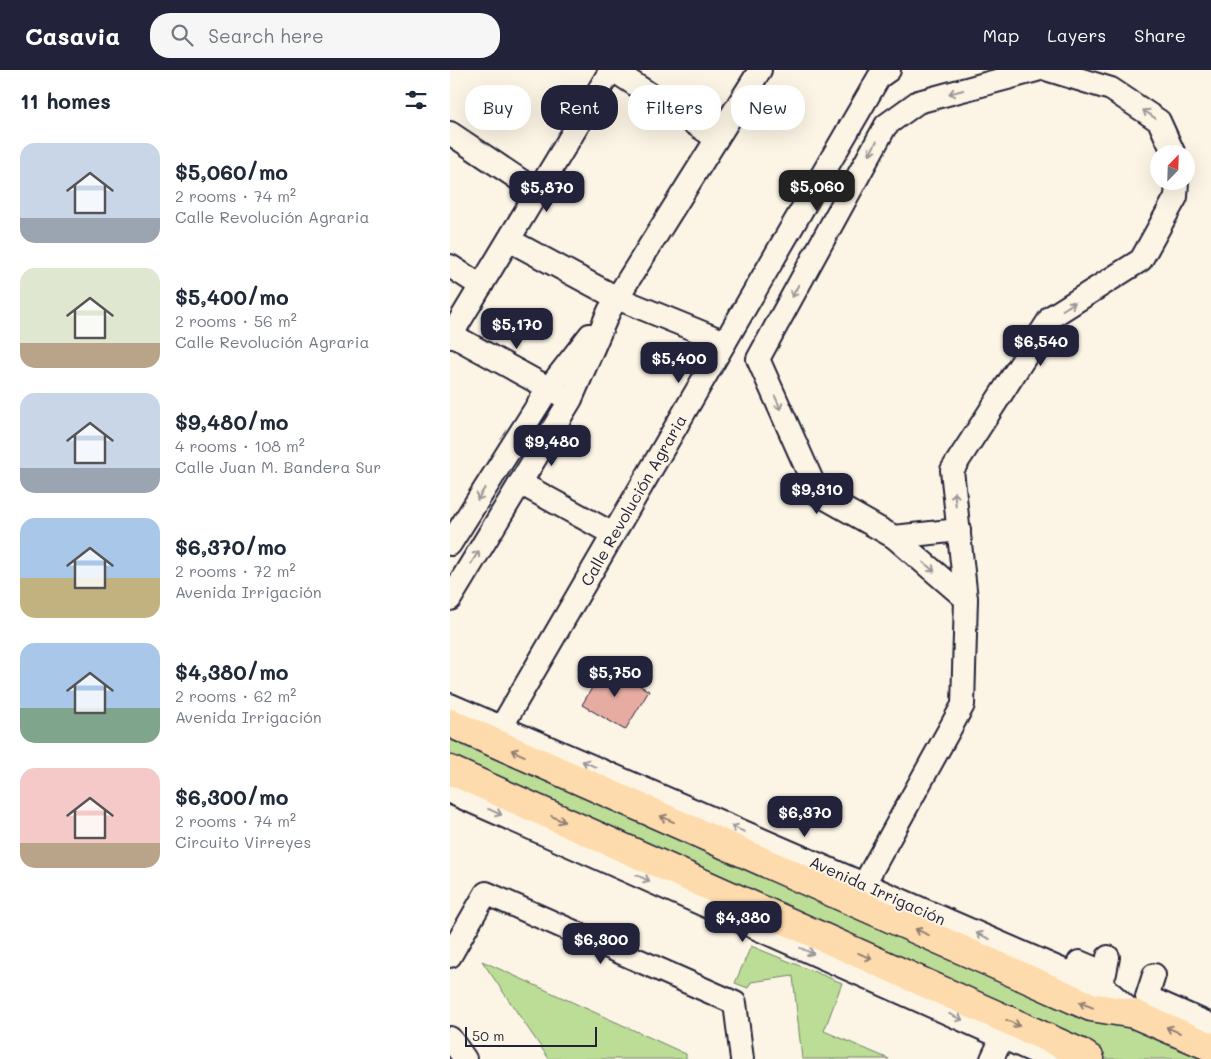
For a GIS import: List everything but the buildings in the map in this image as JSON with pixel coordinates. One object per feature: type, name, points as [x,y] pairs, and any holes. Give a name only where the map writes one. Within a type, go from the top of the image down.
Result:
[{"type":"main road","name":"Avenida Irrigación","points":[[450,723],[1091,1007],[1134,1014],[1211,1047]]},
{"type":"main road","points":[[450,770],[1081,1053],[1090,1059]]},
{"type":"street","points":[[571,399],[548,389],[450,335],[612,70],[716,138]]},
{"type":"street","points":[[450,544],[548,389],[613,304],[760,70]]},
{"type":"street","points":[[966,599],[894,537],[818,494],[758,359],[886,125],[918,102],[1037,70]]},
{"type":"street","points":[[1049,70],[1111,89],[1159,121],[1170,145]]},
{"type":"street","name":"Calle Revolución Agraria","points":[[502,726],[879,72]]},
{"type":"street","points":[[450,133],[538,192]]},
{"type":"street","points":[[1108,957],[1105,973],[868,877],[963,705],[966,599],[952,470],[1051,317],[1141,260],[1176,197],[1176,190]]},
{"type":"street","points":[[509,240],[613,304],[725,342]]},
{"type":"street","points":[[450,266],[481,286]]},
{"type":"street","points":[[450,599],[571,399],[613,304]]},
{"type":"street","points":[[520,483],[614,534]]},
{"type":"street","points":[[894,537],[959,530]]},
{"type":"street","name":"Avenida Irrigación","points":[[450,704],[868,877],[1106,989],[1134,1014]]},
{"type":"street","points":[[450,792],[1012,1048],[1051,1059]]},
{"type":"street","points":[[450,956],[486,893],[735,1004],[742,1059]]},
{"type":"street","points":[[1211,1012],[1161,988],[1211,1025]]},
{"type":"street","points":[[450,1038],[465,1059]]},
{"type":"street","points":[[992,1059],[1012,1048]]},
{"type":"green space","points":[[450,740],[536,777],[586,791],[1206,1059],[1104,1059],[970,1002],[450,763]]},
{"type":"green space","points":[[751,946],[842,983],[824,1031],[889,1059],[802,1059],[793,976],[751,982],[748,988],[735,983]]},
{"type":"green space","points":[[482,961],[686,1054],[686,1059],[549,1059]]}]
